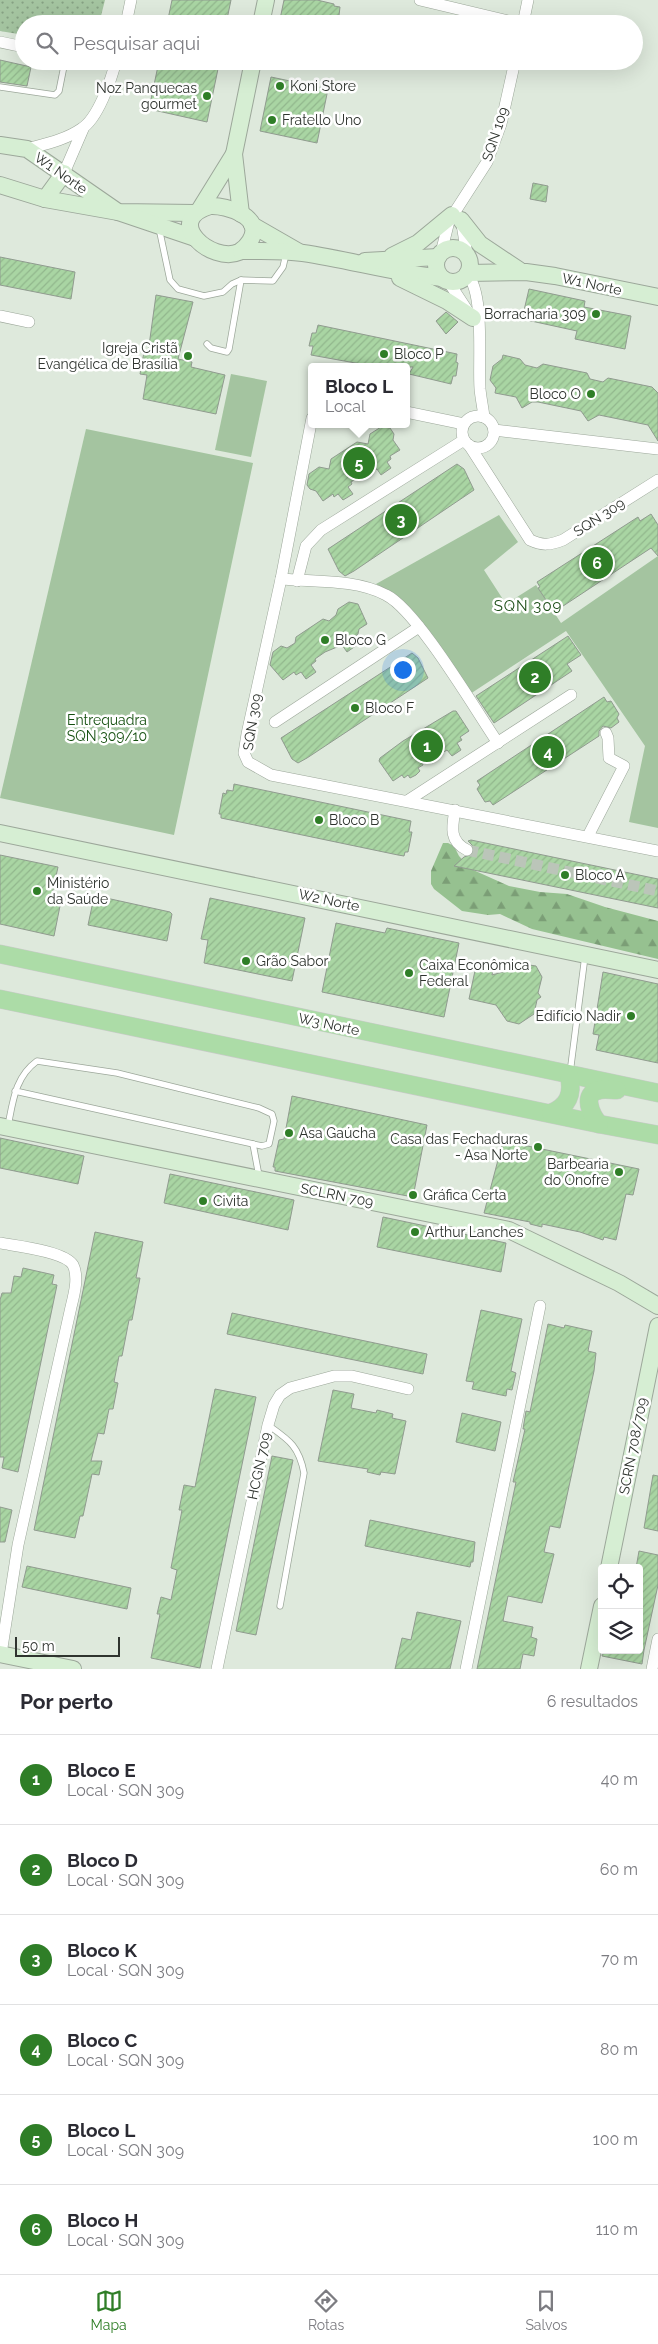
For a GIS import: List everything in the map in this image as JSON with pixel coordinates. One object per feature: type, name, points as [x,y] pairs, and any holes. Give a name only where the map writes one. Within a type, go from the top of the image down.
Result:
[{"type":"main road","name":"W3 Norte","points":[[0,954],[654,1092]]},
{"type":"main road","points":[[0,999],[658,1135]]},
{"type":"main road","points":[[550,1113],[566,1104],[571,1088],[569,1075]]},
{"type":"main road","points":[[599,1124],[591,1114],[589,1106],[594,1093],[598,1090],[654,1092]]},
{"type":"street","points":[[128,15],[131,0]]},
{"type":"street","points":[[263,15],[266,0]]},
{"type":"street","points":[[420,0],[484,15]]},
{"type":"street","points":[[524,15],[528,0]]},
{"type":"street","points":[[0,42],[15,45]]},
{"type":"street","points":[[26,149],[63,139],[83,128],[91,120],[103,97],[113,70]]},
{"type":"street","points":[[251,70],[234,154],[190,224],[195,238],[202,245],[223,253],[234,254],[241,251],[294,252],[357,262],[384,264],[445,279],[460,280],[467,265],[456,218]]},
{"type":"street","name":"SQN 109","points":[[439,255],[462,202],[487,162],[501,124],[513,70]]},
{"type":"street","points":[[45,199],[64,173],[83,128]]},
{"type":"street","name":"W1 Norte","points":[[0,144],[26,149],[64,173],[118,212],[198,211]]},
{"type":"street","points":[[234,154],[252,238],[241,251]]},
{"type":"street","name":"W1 Norte","points":[[0,185],[45,199],[118,212],[195,238]]},
{"type":"street","points":[[198,211],[210,206],[225,206],[294,252]]},
{"type":"street","points":[[384,264],[456,218]]},
{"type":"street","points":[[456,218],[480,244],[522,271]]},
{"type":"street","points":[[384,264],[439,255],[452,248],[462,251],[476,293],[475,322],[484,417]]},
{"type":"street","points":[[439,255],[436,266],[475,322]]},
{"type":"street","points":[[384,264],[447,301],[475,322]]},
{"type":"street","name":"W1 Norte","points":[[467,265],[555,276],[658,297]]},
{"type":"street","points":[[0,316],[29,322]]},
{"type":"street","points":[[466,442],[462,429],[480,389]]},
{"type":"street","points":[[410,413],[466,422]]},
{"type":"street","points":[[297,580],[306,546],[320,530],[466,442],[483,447],[491,440],[494,430],[489,420],[484,417],[473,416],[466,422]]},
{"type":"street","name":"SQN 309","points":[[310,428],[281,579],[247,734],[244,753],[248,762],[271,775],[658,851]]},
{"type":"street","points":[[494,430],[658,449]]},
{"type":"street","name":"SQN 309","points":[[466,442],[530,540],[541,545],[551,545],[563,540],[658,480]]},
{"type":"street","name":"SQN 309","points":[[483,447],[485,472]]},
{"type":"street","points":[[281,579],[353,585],[385,594],[394,599],[419,627],[498,743]]},
{"type":"street","name":"SQN 309","points":[[275,722],[419,627]]},
{"type":"street","points":[[407,801],[571,695]]},
{"type":"street","points":[[588,836],[624,766],[609,758],[606,733]]},
{"type":"street","points":[[455,810],[452,832],[456,842],[467,850]]},
{"type":"street","name":"W2 Norte","points":[[0,833],[585,953],[658,970]]},
{"type":"street","name":"SCLRN 709","points":[[4,1127],[509,1230],[619,1283],[658,1306]]},
{"type":"street","points":[[0,1243],[58,1254],[70,1261],[75,1275],[71,1307],[18,1544],[0,1654],[73,1669]]},
{"type":"street","points":[[466,1669],[540,1306]]},
{"type":"street","name":"SCRN 708/709","points":[[610,1564],[658,1326]]},
{"type":"street","name":"HCGN 709","points":[[217,1669],[268,1425],[280,1395],[290,1388],[334,1376],[352,1376],[408,1389]]},
{"type":"street","points":[[589,1669],[601,1609]]},
{"type":"street","points":[[652,1669],[658,1638]]},
{"type":"lane","points":[[0,87],[55,95],[59,92],[63,70]]},
{"type":"lane","points":[[158,226],[170,280],[178,289],[204,296],[223,292],[241,280],[274,281],[294,252]]},
{"type":"lane","points":[[207,344],[211,348],[226,352],[229,350],[241,280]]},
{"type":"lane","points":[[569,1075],[585,953]]},
{"type":"lane","points":[[4,1127],[15,1091],[22,1073],[37,1060],[117,1073],[267,1111],[272,1114],[274,1121],[269,1144],[265,1146],[15,1091]]},
{"type":"lane","points":[[253,1144],[260,1180]]},
{"type":"lane","points":[[268,1425],[296,1448],[304,1473],[280,1606]]},
{"type":"green space","points":[[0,0],[105,0],[101,15],[15,15],[15,34],[0,31]]},
{"type":"green space","points":[[231,374],[267,381],[251,457],[215,450]]},
{"type":"green space","name":"Entrequadra SQN 309/10","points":[[86,429],[253,463],[174,835],[0,798]]},
{"type":"green space","points":[[499,515],[518,542],[484,570],[506,604],[536,585],[561,623],[658,556],[658,828],[629,822],[645,746],[566,631],[467,696],[401,602],[376,584]]},
{"type":"green space","points":[[443,843],[454,846],[459,856],[471,869],[509,886],[540,892],[567,894],[605,907],[658,921],[658,959],[532,929],[500,914],[488,915],[462,911],[434,889],[431,884],[431,871]]},
{"type":"building","points":[[172,0],[231,0],[228,15],[169,15]]},
{"type":"building","points":[[284,0],[317,0],[340,7],[339,15],[281,15]]},
{"type":"building","points":[[0,60],[15,63],[15,70],[30,70],[27,86],[0,82]]},
{"type":"building","points":[[157,70],[218,70],[207,122],[149,109]]},
{"type":"building","points":[[271,77],[328,89],[317,143],[260,131]]},
{"type":"building","points":[[533,183],[548,186],[546,202],[530,199]]},
{"type":"building","points":[[0,257],[75,272],[71,299],[0,285]]},
{"type":"building","points":[[529,289],[585,301],[584,307],[631,316],[625,349],[575,339],[577,331],[522,319]]},
{"type":"building","points":[[156,295],[193,302],[178,359],[192,362],[191,367],[225,375],[216,414],[143,399],[147,375],[140,374],[144,352],[148,353]]},
{"type":"building","points":[[446,312],[458,322],[446,334],[436,321]]},
{"type":"building","name":"Bloco P","points":[[318,325],[457,354],[456,376],[453,376],[451,384],[410,374],[413,367],[410,367],[410,363],[355,363],[311,355],[313,346],[309,346],[312,333],[316,333]]},
{"type":"building","name":"Bloco O","points":[[503,355],[520,359],[525,365],[537,368],[543,364],[587,373],[590,379],[603,382],[608,378],[652,387],[658,393],[658,441],[648,425],[599,415],[588,421],[581,411],[538,402],[532,402],[522,408],[516,397],[495,393],[496,388],[490,380],[493,366],[502,359]]},
{"type":"building","points":[[379,428],[390,428],[394,434],[393,440],[400,450],[390,456],[391,459],[387,462],[391,468],[381,475],[377,469],[373,471],[371,469],[351,482],[352,484],[348,487],[353,494],[343,500],[338,494],[334,497],[333,494],[323,501],[316,491],[310,489],[307,485],[309,474],[319,467],[329,469],[331,459],[357,442],[368,444],[370,434]]},
{"type":"building","points":[[457,464],[464,469],[474,490],[354,571],[345,576],[339,571],[328,549]]},
{"type":"building","points":[[651,514],[658,525],[658,556],[651,548],[554,612],[538,588],[540,587],[537,582],[638,517],[640,521]]},
{"type":"building","name":"Bloco G","points":[[349,602],[358,604],[367,624],[359,629],[358,634],[353,638],[357,645],[347,652],[342,645],[325,652],[315,659],[316,661],[311,665],[316,672],[306,679],[301,672],[296,675],[294,672],[283,680],[270,665],[273,652],[281,646],[287,648],[295,643],[296,637],[323,619],[329,621],[336,615],[338,609]]},
{"type":"building","points":[[568,636],[581,655],[567,664],[572,671],[494,723],[476,696]]},
{"type":"building","name":"Bloco F","points":[[412,653],[418,658],[428,678],[307,758],[298,763],[292,759],[281,738]]},
{"type":"building","points":[[604,697],[607,702],[611,701],[619,714],[617,718],[619,722],[611,728],[603,726],[599,731],[599,736],[493,805],[490,801],[485,802],[477,789],[480,785],[477,781]]},
{"type":"building","points":[[456,711],[469,731],[460,737],[462,740],[457,743],[461,750],[452,756],[447,750],[442,753],[440,750],[422,762],[423,765],[418,768],[420,771],[416,775],[410,778],[408,775],[404,778],[402,775],[393,781],[379,761],[380,758],[403,741]]},
{"type":"building","name":"Bloco B","points":[[234,784],[411,821],[409,832],[412,832],[408,852],[405,852],[404,856],[398,855],[221,818],[221,814],[219,814],[223,793],[226,794],[227,790],[233,791]]},
{"type":"building","name":"Bloco A","points":[[471,840],[658,879],[658,908],[454,866],[464,857],[473,854],[474,847],[468,841]]},
{"type":"building","name":"Ministério da Saúde","points":[[0,855],[58,867],[50,904],[60,906],[54,936],[0,924]]},
{"type":"building","points":[[97,896],[170,912],[172,914],[167,941],[88,925],[94,897]]},
{"type":"building","points":[[210,898],[305,918],[292,981],[204,963],[208,940],[201,939]]},
{"type":"building","points":[[336,923],[385,933],[387,928],[459,943],[444,1017],[322,992]]},
{"type":"building","points":[[523,964],[536,966],[542,977],[538,993],[541,997],[537,1000],[534,1014],[519,1024],[507,1021],[496,1005],[469,999],[476,966],[493,970],[492,975],[517,968]]},
{"type":"building","name":"Edifício Nadir","points":[[603,972],[658,984],[658,1063],[596,1050],[599,1035],[593,1034]]},
{"type":"building","points":[[292,1096],[427,1125],[413,1197],[275,1171],[275,1167],[273,1167],[279,1140],[284,1139]]},
{"type":"building","points":[[0,1138],[84,1156],[78,1184],[0,1168]]},
{"type":"building","points":[[503,1141],[639,1169],[633,1195],[626,1194],[616,1240],[604,1237],[603,1240],[580,1232],[542,1224],[542,1227],[530,1224],[530,1222],[484,1213]]},
{"type":"building","points":[[170,1174],[294,1200],[288,1230],[164,1203]]},
{"type":"building","points":[[383,1217],[506,1243],[501,1272],[377,1247]]},
{"type":"building","points":[[95,1232],[143,1242],[136,1278],[140,1278],[132,1320],[129,1320],[122,1356],[119,1356],[114,1382],[118,1383],[113,1409],[109,1409],[104,1434],[98,1433],[91,1461],[102,1461],[99,1475],[92,1474],[83,1516],[80,1516],[75,1538],[34,1530]]},
{"type":"building","points":[[23,1268],[54,1275],[52,1284],[57,1285],[18,1472],[2,1468],[4,1457],[0,1457],[0,1300],[2,1293],[11,1293],[14,1276],[21,1277]]},
{"type":"building","points":[[481,1310],[522,1319],[511,1371],[516,1373],[512,1390],[507,1389],[506,1396],[472,1389],[474,1382],[466,1381]]},
{"type":"building","points":[[232,1313],[427,1354],[423,1374],[227,1334]]},
{"type":"building","points":[[548,1324],[564,1328],[565,1325],[592,1331],[588,1351],[596,1353],[594,1371],[560,1528],[550,1526],[544,1552],[554,1554],[542,1603],[508,1596],[503,1621],[533,1627],[531,1637],[537,1639],[534,1656],[523,1654],[520,1669],[477,1669],[516,1482],[513,1482],[525,1429],[523,1429],[526,1411],[530,1412]]},
{"type":"building","points":[[215,1389],[256,1397],[200,1668],[151,1658],[160,1614],[157,1614],[161,1597],[171,1600],[177,1570],[171,1568],[182,1510],[179,1510],[184,1485],[195,1487]]},
{"type":"building","points":[[333,1390],[354,1394],[351,1408],[376,1413],[377,1410],[393,1414],[392,1418],[406,1421],[395,1474],[381,1472],[380,1475],[367,1472],[368,1469],[318,1461]]},
{"type":"building","points":[[462,1413],[501,1422],[495,1451],[456,1442]]},
{"type":"building","points":[[272,1456],[293,1460],[256,1635],[236,1631]]},
{"type":"building","points":[[653,1475],[658,1476],[658,1531],[644,1528]]},
{"type":"building","points":[[0,1507],[12,1510],[5,1542],[0,1542]]},
{"type":"building","points":[[370,1520],[475,1542],[473,1562],[471,1562],[470,1567],[365,1546]]},
{"type":"building","points":[[639,1551],[658,1555],[658,1585],[644,1650],[643,1564],[637,1564]]},
{"type":"building","points":[[27,1566],[131,1588],[127,1609],[22,1587]]},
{"type":"building","points":[[417,1612],[461,1621],[450,1669],[395,1669],[402,1638],[411,1640]]},
{"type":"building","points":[[644,1650],[642,1664],[602,1656],[602,1654],[643,1654]]},
{"type":"tunnel","points":[[467,850],[658,891]]},
{"type":"place","name":"Koni Store","points":[[280,86]]},
{"type":"place","name":"Noz Panquecas gourmet","points":[[207,96]]},
{"type":"place","name":"Fratello Uno","points":[[272,120]]},
{"type":"place","name":"Borracharia 309","points":[[596,314]]},
{"type":"place","name":"Bloco P","points":[[384,354]]},
{"type":"place","name":"Igreja Cristã Evangélica de Brasília","points":[[188,356]]},
{"type":"place","name":"Bloco O","points":[[591,394]]},
{"type":"place","name":"Bloco L","points":[[359,463]]},
{"type":"place","name":"Bloco K","points":[[401,520]]},
{"type":"place","name":"Bloco H","points":[[597,563]]},
{"type":"place","name":"Bloco G","points":[[325,640]]},
{"type":"place","name":"Bloco D","points":[[535,677]]},
{"type":"place","name":"Bloco F","points":[[355,708]]},
{"type":"place","name":"Bloco E","points":[[427,746]]},
{"type":"place","name":"Bloco C","points":[[548,752]]},
{"type":"place","name":"Bloco B","points":[[319,820]]},
{"type":"place","name":"Bloco A","points":[[565,875]]},
{"type":"place","name":"Ministério da Saúde","points":[[37,891]]},
{"type":"place","name":"Grão Sabor","points":[[246,961]]},
{"type":"place","name":"Caixa Econômica Federal","points":[[409,973]]},
{"type":"place","name":"Edifício Nadir","points":[[631,1016]]},
{"type":"place","name":"Asa Gaúcha","points":[[289,1133]]},
{"type":"place","name":"Casa das Fechaduras - Asa Norte","points":[[538,1147]]},
{"type":"place","name":"Barbearia do Onofre","points":[[619,1172]]},
{"type":"place","name":"Gráfica Certa","points":[[413,1195]]},
{"type":"place","name":"Civita","points":[[203,1201]]},
{"type":"place","name":"Arthur Lanches","points":[[415,1232]]},
{"type":"district","name":"SQN 309","points":[[528,606]]}]
